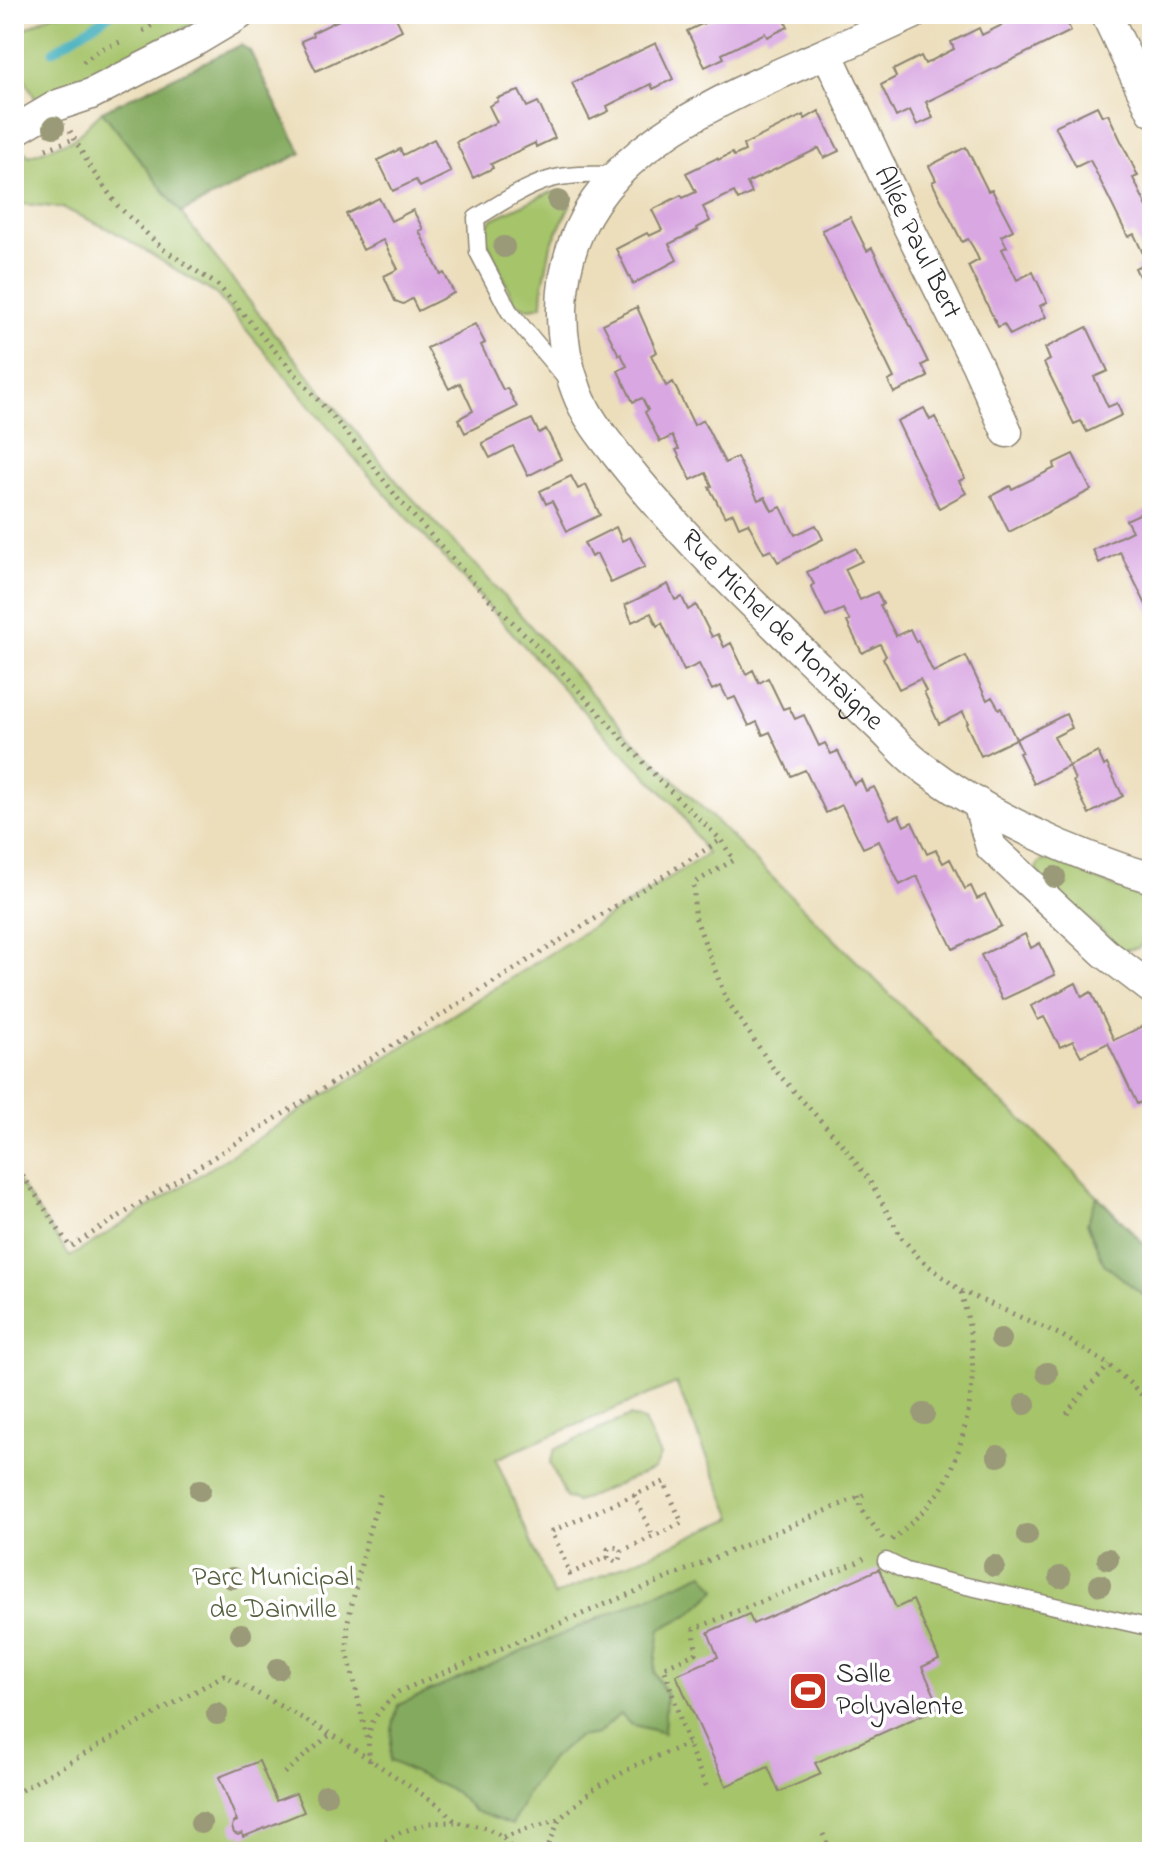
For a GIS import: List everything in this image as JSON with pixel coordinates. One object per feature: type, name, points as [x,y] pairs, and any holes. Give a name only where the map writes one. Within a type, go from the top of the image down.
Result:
[{"type":"street","points":[[14,131],[58,105],[91,94],[193,42],[240,14]]},
{"type":"street","name":"Rue Michel de Montaigne","points":[[913,14],[748,87],[669,130],[632,160],[597,200],[581,226],[568,257],[562,287],[562,322],[567,359],[577,393],[591,420],[656,504],[916,762],[978,803],[1031,832],[1090,858],[1152,878]]},
{"type":"street","points":[[1106,14],[1152,111]]},
{"type":"street","name":"Allée Paul Bert","points":[[827,53],[1007,432]]},
{"type":"street","points":[[978,803],[991,847],[1105,953],[1151,982]]},
{"type":"lane","points":[[577,393],[509,311],[478,252],[476,218],[512,196],[549,179],[573,175],[617,175]]},
{"type":"lane","points":[[885,1548],[906,1571],[1152,1628]]},
{"type":"path","points":[[58,105],[92,170],[118,206],[163,249],[219,286],[356,444],[399,500],[488,598],[554,663],[662,783],[721,840],[734,860],[694,883],[694,914],[726,999],[773,1068],[841,1143],[869,1180],[902,1238],[921,1260],[961,1291],[1061,1335],[1109,1365],[1152,1406]]},
{"type":"path","points":[[40,152],[74,139]]},
{"type":"path","points":[[14,1162],[70,1247],[721,840]]},
{"type":"path","points":[[858,1496],[862,1510],[885,1548],[941,1490],[957,1457],[969,1415],[974,1361],[961,1291]]},
{"type":"path","points":[[1067,1414],[1076,1399],[1109,1365]]},
{"type":"path","points":[[664,1482],[682,1523],[622,1551],[620,1560],[616,1562],[602,1559],[570,1574],[552,1531],[664,1482]]},
{"type":"path","points":[[370,1762],[347,1650],[348,1621],[381,1492]]},
{"type":"path","points":[[367,1738],[372,1722],[398,1692],[868,1493]]},
{"type":"path","points":[[634,1495],[653,1536]]},
{"type":"path","points":[[608,1558],[611,1547],[622,1551]]},
{"type":"path","points":[[706,1786],[688,1744],[664,1667],[696,1653],[694,1629],[856,1563],[866,1556]]},
{"type":"path","points":[[14,1794],[224,1675],[331,1734],[437,1804],[456,1822]]},
{"type":"path","points":[[284,1773],[331,1734]]},
{"type":"path","points":[[503,1837],[559,1819],[594,1789],[638,1764],[688,1744]]},
{"type":"path","points":[[546,1852],[559,1819]]},
{"type":"path","points":[[364,1852],[401,1832],[429,1823],[456,1822],[487,1828],[503,1837],[513,1852]]},
{"type":"path","points":[[823,1834],[831,1852]]},
{"type":"green space","points":[[53,14],[212,14],[99,72],[36,100],[21,69],[14,35]]},
{"type":"green space","points":[[241,45],[250,51],[302,153],[181,213],[102,111]]},
{"type":"green space","name":"Parc Municipal de Dainville","points":[[102,111],[274,333],[399,484],[626,732],[945,1049],[1024,1121],[1152,1252],[1152,1852],[98,1852],[93,1841],[64,1852],[14,1852],[14,1176],[70,1257],[707,854],[676,806],[588,716],[366,472],[217,295],[113,231],[63,208],[24,204],[14,208],[14,131],[18,130],[22,149],[29,156],[74,139]],"holes":[[[676,1383],[733,1518],[554,1596],[496,1459]]]},
{"type":"green space","points":[[555,192],[565,197],[570,205],[551,245],[542,305],[525,307],[515,303],[486,239],[487,227],[492,219]]},
{"type":"green space","points":[[1050,859],[1149,901],[1151,926],[1138,948],[1123,950],[1040,876],[1036,868],[1040,862]]},
{"type":"green space","points":[[1097,1196],[1152,1252],[1152,1302],[1104,1264],[1087,1223]]},
{"type":"green space","points":[[630,1416],[644,1421],[660,1456],[654,1469],[577,1502],[566,1498],[550,1463],[555,1449]]},
{"type":"green space","points":[[704,1573],[716,1590],[690,1614],[660,1629],[654,1672],[666,1694],[664,1733],[630,1724],[620,1714],[598,1734],[578,1737],[549,1761],[527,1793],[512,1825],[474,1811],[455,1792],[390,1761],[392,1730],[398,1705]]},
{"type":"building","points":[[351,14],[394,14],[402,30],[316,71],[301,41]]},
{"type":"building","points":[[723,14],[781,14],[788,27],[767,37],[765,33],[722,54],[724,58],[705,67],[687,31]]},
{"type":"building","points":[[1009,14],[1063,14],[1071,31],[926,102],[933,118],[917,125],[910,110],[896,117],[881,85],[896,77],[893,70],[921,56],[925,64],[954,49],[951,42],[979,28],[982,35],[1012,20]]},
{"type":"building","points":[[656,43],[673,79],[653,89],[651,84],[607,106],[609,111],[590,120],[572,83]]},
{"type":"building","points":[[519,91],[527,107],[538,102],[555,138],[536,147],[535,143],[491,164],[493,168],[473,178],[456,142],[497,122],[489,106],[498,101],[497,98]]},
{"type":"building","points":[[1097,106],[1102,116],[1108,114],[1138,176],[1133,178],[1152,217],[1152,304],[1135,268],[1147,262],[1134,234],[1128,237],[1090,160],[1076,167],[1055,126]]},
{"type":"building","points":[[819,111],[839,151],[824,158],[819,148],[747,183],[752,193],[738,200],[734,192],[703,207],[710,221],[669,244],[677,260],[633,284],[616,249],[647,233],[649,236],[662,230],[652,210],[681,195],[683,198],[696,192],[686,173],[717,158],[745,151],[743,145],[803,115],[805,119]]},
{"type":"building","points":[[434,139],[451,172],[420,187],[416,180],[393,191],[378,160],[400,149],[403,155]]},
{"type":"building","points":[[966,147],[988,191],[992,190],[1013,230],[1001,236],[1007,247],[1002,249],[1017,280],[1033,272],[1047,302],[1040,306],[1046,317],[1010,335],[1004,324],[998,327],[968,266],[979,260],[974,249],[968,239],[962,242],[932,182],[936,180],[929,166]]},
{"type":"building","points":[[379,198],[391,221],[413,210],[423,229],[419,231],[441,275],[444,273],[454,293],[418,311],[412,299],[403,304],[395,301],[384,276],[398,269],[383,240],[363,250],[346,214]]},
{"type":"building","points":[[850,217],[867,251],[872,248],[928,362],[922,365],[928,377],[894,393],[888,381],[894,378],[822,230]]},
{"type":"building","points":[[637,307],[657,352],[651,355],[666,386],[673,382],[694,425],[703,420],[725,463],[737,457],[758,500],[765,497],[772,511],[781,507],[795,535],[816,525],[823,539],[778,562],[771,550],[764,553],[748,523],[739,527],[733,513],[725,517],[709,487],[712,486],[706,473],[691,480],[672,436],[660,442],[645,412],[648,410],[642,398],[633,402],[618,371],[627,366],[603,324]]},
{"type":"building","points":[[475,324],[485,343],[481,345],[503,390],[507,388],[517,407],[465,433],[458,419],[473,411],[460,383],[449,389],[427,348]]},
{"type":"building","points":[[1087,327],[1108,371],[1094,377],[1108,407],[1117,403],[1122,415],[1087,432],[1081,421],[1074,424],[1044,363],[1050,360],[1045,348]]},
{"type":"building","points":[[924,408],[930,420],[935,417],[965,478],[959,481],[966,493],[939,508],[897,421]]},
{"type":"building","points":[[532,419],[539,433],[546,429],[561,459],[528,476],[513,446],[490,458],[482,443]]},
{"type":"building","points":[[1073,454],[1091,490],[1009,532],[991,496],[1055,468],[1054,463]]},
{"type":"building","points":[[571,476],[578,489],[586,485],[600,515],[567,531],[552,501],[546,504],[540,491]]},
{"type":"building","points":[[1148,510],[1152,519],[1152,617],[1120,552],[1099,563],[1093,550],[1132,531],[1126,520]]},
{"type":"building","points":[[616,527],[622,541],[630,537],[645,567],[611,583],[597,554],[591,557],[584,543]]},
{"type":"building","points":[[856,548],[862,561],[845,569],[860,600],[877,592],[896,636],[910,629],[933,672],[966,656],[987,700],[992,697],[1001,708],[1016,739],[981,756],[963,712],[939,724],[920,679],[899,689],[883,658],[886,656],[880,644],[862,653],[843,609],[826,617],[807,572]]},
{"type":"building","points":[[668,584],[675,600],[682,597],[688,610],[696,605],[712,637],[718,634],[724,647],[731,643],[746,674],[753,670],[759,683],[768,678],[783,709],[789,707],[795,719],[804,715],[819,746],[825,743],[831,754],[838,751],[854,784],[861,780],[866,791],[874,787],[890,819],[899,815],[904,826],[912,822],[927,854],[936,850],[943,863],[950,859],[965,889],[971,886],[977,899],[985,895],[1001,926],[953,949],[917,876],[900,885],[879,841],[863,848],[842,805],[826,813],[805,770],[791,776],[770,732],[763,735],[757,722],[749,726],[735,697],[728,700],[721,686],[712,690],[699,664],[684,671],[662,623],[657,626],[651,613],[632,622],[625,605]]},
{"type":"building","points":[[1066,714],[1072,728],[1054,737],[1069,766],[1034,784],[1019,753],[1022,752],[1016,739]]},
{"type":"building","points":[[1098,752],[1123,796],[1089,814],[1069,766]]},
{"type":"building","points":[[1025,934],[1031,948],[1040,943],[1055,975],[1002,1000],[981,955]]},
{"type":"building","points":[[1076,983],[1082,997],[1091,992],[1114,1040],[1143,1026],[1152,1044],[1152,1097],[1137,1104],[1108,1043],[1081,1056],[1073,1041],[1060,1047],[1044,1017],[1038,1020],[1031,1006]]},
{"type":"building","name":"Salle Polyvalente","points":[[879,1569],[896,1608],[913,1600],[939,1659],[922,1667],[940,1707],[815,1763],[821,1774],[779,1792],[768,1767],[726,1786],[676,1675],[718,1657],[708,1632],[749,1614],[753,1624]]},
{"type":"building","points":[[259,1761],[276,1801],[296,1793],[304,1812],[243,1837],[242,1833],[234,1833],[233,1823],[237,1821],[219,1777]]},
{"type":"waterway","points":[[53,51],[111,14]]},
{"type":"place","name":"Salle Polyvalente","points":[[808,1691]]}]
